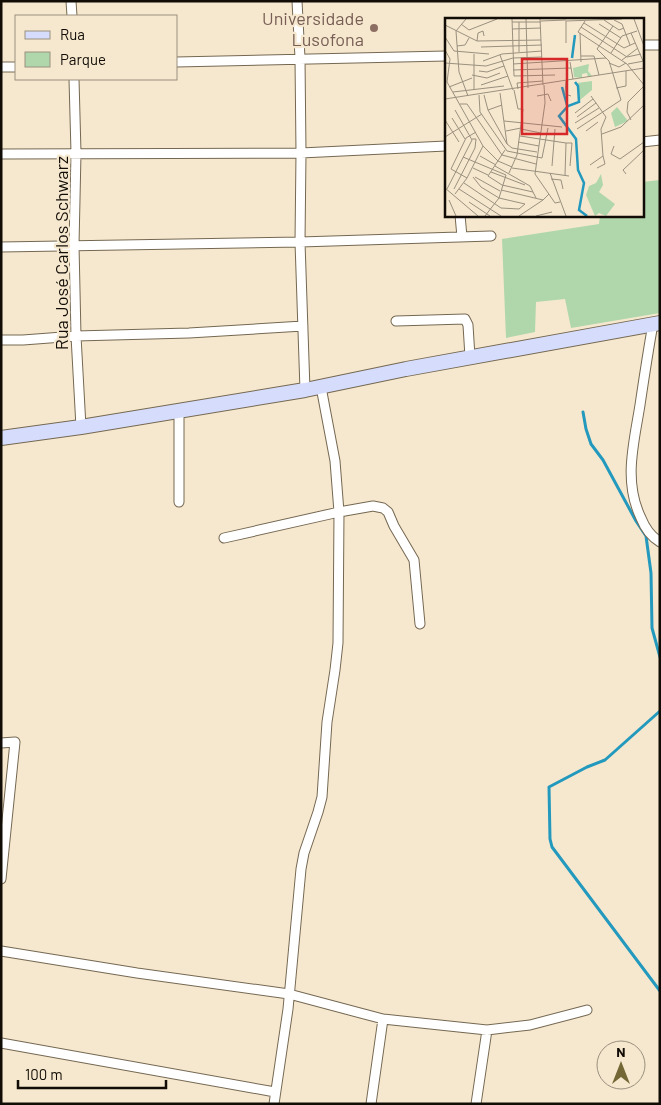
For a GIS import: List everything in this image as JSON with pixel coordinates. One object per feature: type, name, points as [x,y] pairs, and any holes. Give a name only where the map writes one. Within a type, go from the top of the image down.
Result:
[{"type":"main road","points":[[1,438],[81,427],[305,390],[406,369],[656,324]]},
{"type":"street","points":[[71,1],[72,15]]},
{"type":"street","points":[[297,1],[300,58],[300,242],[305,390]]},
{"type":"street","points":[[644,45],[660,44]]},
{"type":"street","points":[[178,62],[445,56]]},
{"type":"street","points":[[1,67],[15,66]]},
{"type":"street","name":"Rua José Carlos Schwarz","points":[[74,80],[76,154],[74,245],[81,427]]},
{"type":"street","points":[[644,142],[660,140]]},
{"type":"street","points":[[1,154],[301,153],[445,146]]},
{"type":"street","points":[[460,216],[462,237]]},
{"type":"street","points":[[1,247],[300,242],[491,236]]},
{"type":"street","points":[[396,322],[465,319],[468,325],[470,357]]},
{"type":"street","points":[[656,324],[633,442],[631,490],[644,527],[660,542]]},
{"type":"street","points":[[1,340],[189,333],[303,326]]},
{"type":"street","points":[[274,1104],[289,994],[301,869],[304,853],[322,797],[327,722],[336,670],[338,643],[339,512],[335,461],[321,387]]},
{"type":"street","points":[[179,411],[179,502]]},
{"type":"street","points":[[224,538],[339,512],[373,506],[384,508],[414,560],[420,624]]},
{"type":"street","points":[[1,743],[15,742],[1,879]]},
{"type":"street","points":[[1,952],[289,994],[383,1019],[487,1030],[530,1025],[587,1010]]},
{"type":"street","points":[[370,1104],[383,1019]]},
{"type":"street","points":[[476,1104],[487,1030]]},
{"type":"street","points":[[1,1043],[276,1092]]},
{"type":"green space","points":[[660,180],[660,313],[571,328],[565,299],[536,302],[535,332],[506,338],[502,239],[599,224],[600,216],[644,216],[644,182]]},
{"type":"waterway","points":[[583,412],[591,444],[603,460],[646,536],[651,573],[652,628],[660,657]]},
{"type":"waterway","points":[[660,711],[605,760],[587,767],[549,787],[550,839],[552,847],[660,991]]},
{"type":"place","name":"Universidade Lusofona","points":[[374,28]]}]
